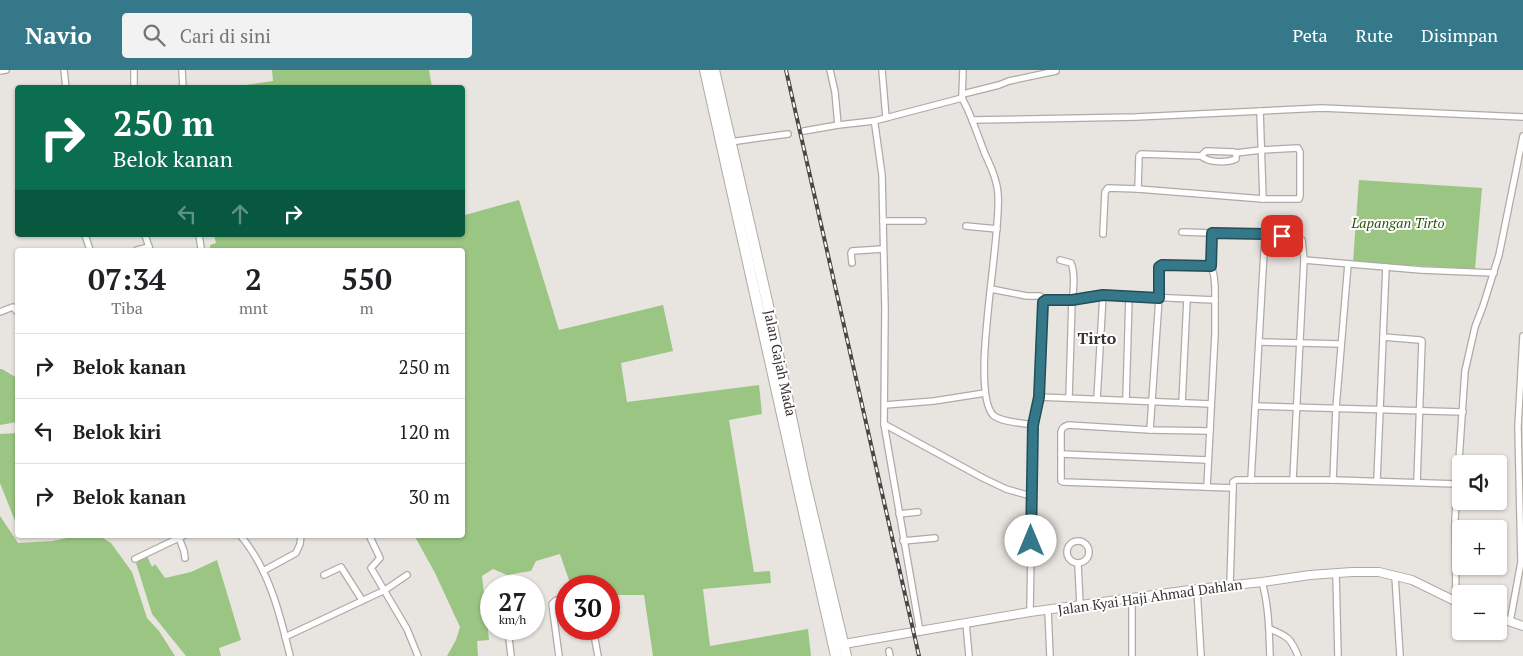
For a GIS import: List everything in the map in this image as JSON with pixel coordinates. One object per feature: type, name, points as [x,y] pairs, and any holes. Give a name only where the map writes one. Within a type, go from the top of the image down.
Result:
[{"type":"highway","name":"Jalan Gajah Mada","points":[[705,70],[838,649],[846,656]]},
{"type":"highway","name":"Jalan Gajah Mada","points":[[714,70],[767,301],[822,577]]},
{"type":"street","points":[[0,71],[6,70]]},
{"type":"street","points":[[64,70],[66,85]]},
{"type":"street","points":[[134,70],[134,85]]},
{"type":"street","points":[[182,70],[183,85]]},
{"type":"street","points":[[830,70],[838,125]]},
{"type":"street","points":[[882,70],[886,118]]},
{"type":"street","points":[[963,70],[962,96],[995,178],[998,194],[997,229],[985,354],[985,393],[993,415],[999,419],[1033,425]]},
{"type":"street","points":[[804,131],[874,121],[1009,81],[1056,71]]},
{"type":"street","points":[[972,120],[1083,119],[1322,108],[1523,117]]},
{"type":"street","points":[[1260,111],[1263,199]]},
{"type":"street","points":[[874,121],[882,175],[885,309],[884,424],[920,632]]},
{"type":"street","points":[[730,142],[788,134]]},
{"type":"street","points":[[1459,455],[1465,370],[1469,349],[1499,255],[1523,136]]},
{"type":"street","points":[[1103,234],[1106,189],[1138,189],[1263,199],[1299,199],[1300,152],[1298,148],[1236,153],[1206,151],[1201,156]]},
{"type":"street","points":[[1138,189],[1140,155],[1201,156],[1206,160],[1230,161],[1236,159],[1236,153]]},
{"type":"street","points":[[882,221],[923,221]]},
{"type":"street","points":[[966,226],[997,229]]},
{"type":"street","points":[[1182,232],[1264,234],[1302,240],[1304,260],[1293,479]]},
{"type":"street","points":[[1206,487],[1215,300],[1214,276],[1211,266],[1212,233]]},
{"type":"street","points":[[1251,480],[1264,234]]},
{"type":"street","points":[[199,237],[201,248]]},
{"type":"street","points":[[852,263],[852,251],[883,249]]},
{"type":"street","points":[[1060,260],[1071,262],[1072,264],[1069,398]]},
{"type":"street","points":[[1304,260],[1494,273]]},
{"type":"street","points":[[1334,480],[1336,408],[1348,264]]},
{"type":"street","points":[[1150,430],[1159,298],[1159,267],[1162,265],[1211,266]]},
{"type":"street","points":[[1377,480],[1386,267]]},
{"type":"street","points":[[991,289],[1027,296],[1040,296],[1044,301]]},
{"type":"street","points":[[1044,301],[1072,300],[1103,295],[1215,300]]},
{"type":"street","points":[[1097,399],[1103,295]]},
{"type":"street","points":[[1126,400],[1129,297]]},
{"type":"street","points":[[1182,403],[1187,299]]},
{"type":"street","points":[[1030,612],[1033,425],[1039,397],[1044,301]]},
{"type":"street","points":[[0,312],[13,307],[15,309]]},
{"type":"street","points":[[1510,622],[1521,562],[1518,427],[1523,336]]},
{"type":"street","points":[[1383,337],[1420,340],[1422,342],[1417,482]]},
{"type":"street","points":[[1258,342],[1341,344]]},
{"type":"street","points":[[885,405],[934,401],[985,393]]},
{"type":"street","points":[[1039,397],[1211,404]]},
{"type":"street","points":[[1256,406],[1462,412]]},
{"type":"street","points":[[884,424],[983,478],[1006,489],[1032,496]]},
{"type":"street","points":[[1210,431],[1150,430],[1068,425],[1062,428],[1060,432],[1061,481],[1233,488]]},
{"type":"street","points":[[1061,454],[1207,460]]},
{"type":"street","points":[[1230,585],[1233,488],[1236,480],[1377,480],[1452,484]]},
{"type":"street","points":[[1456,510],[1457,585]]},
{"type":"street","points":[[899,514],[918,512]]},
{"type":"street","points":[[135,559],[178,538],[185,558]]},
{"type":"street","points":[[242,538],[256,556],[263,571],[290,656]]},
{"type":"street","points":[[263,571],[296,553],[300,544],[300,538]]},
{"type":"street","points":[[370,538],[380,558],[371,568],[406,629],[418,656]]},
{"type":"street","points":[[903,541],[935,538]]},
{"type":"street","points":[[1078,564],[1080,605]]},
{"type":"street","points":[[324,575],[341,567],[362,600]]},
{"type":"street","name":"Jalan Kyai Haji Ahmad Dahlan","points":[[838,649],[1030,612],[1310,575],[1380,572],[1412,580],[1452,600]]},
{"type":"street","points":[[1336,573],[1338,656]]},
{"type":"street","points":[[285,637],[385,590],[407,575]]},
{"type":"street","points":[[1395,576],[1400,656]]},
{"type":"street","points":[[1262,582],[1270,629],[1270,656]]},
{"type":"street","points":[[1197,589],[1200,656]]},
{"type":"street","points":[[1132,599],[1132,656]]},
{"type":"street","points":[[555,601],[552,604],[555,626]]},
{"type":"street","points":[[1048,610],[1050,656]]},
{"type":"street","points":[[1507,621],[1523,626]]},
{"type":"street","points":[[966,623],[969,656]]},
{"type":"street","points":[[1270,629],[1289,638],[1298,656]]},
{"type":"street","points":[[509,640],[511,656]]},
{"type":"street","points":[[557,640],[559,656]]},
{"type":"street","points":[[595,640],[598,656]]},
{"type":"green space","points":[[272,70],[429,70],[432,85],[246,85],[273,81]]},
{"type":"green space","name":"Lapangan Tirto","points":[[1359,180],[1482,188],[1475,269],[1353,262]]},
{"type":"green space","points":[[519,200],[559,330],[663,305],[673,351],[621,363],[627,402],[759,385],[762,414],[729,420],[754,572],[770,571],[771,583],[703,589],[710,646],[808,629],[811,656],[653,656],[644,595],[620,595],[620,575],[567,575],[560,554],[536,561],[531,571],[507,575],[493,569],[480,575],[480,640],[489,640],[477,641],[478,656],[447,656],[456,640],[460,627],[435,573],[416,538],[465,538],[465,248],[210,248],[210,245],[216,243],[214,237],[465,237],[465,215]]},
{"type":"green space","points":[[0,369],[2,369],[15,377],[15,422],[0,425]]},
{"type":"green space","points":[[15,433],[15,521],[0,483],[0,434]]},
{"type":"green space","points":[[0,516],[18,543],[67,538],[103,538],[111,543],[132,572],[147,618],[159,631],[175,656],[0,656]]},
{"type":"green space","points":[[147,556],[152,567],[155,564],[165,578],[191,572],[217,560],[241,640],[219,648],[221,656],[186,656],[152,614],[136,563]]},
{"type":"railway","points":[[786,70],[919,656]]},
{"type":"district","name":"Tirto","points":[[1097,338]]},
{"type":"route","points":[[1031,541],[1033,425],[1039,397],[1043,302],[1046,300],[1072,300],[1103,295],[1159,298],[1159,267],[1162,265],[1211,266],[1212,233],[1282,236]]}]
